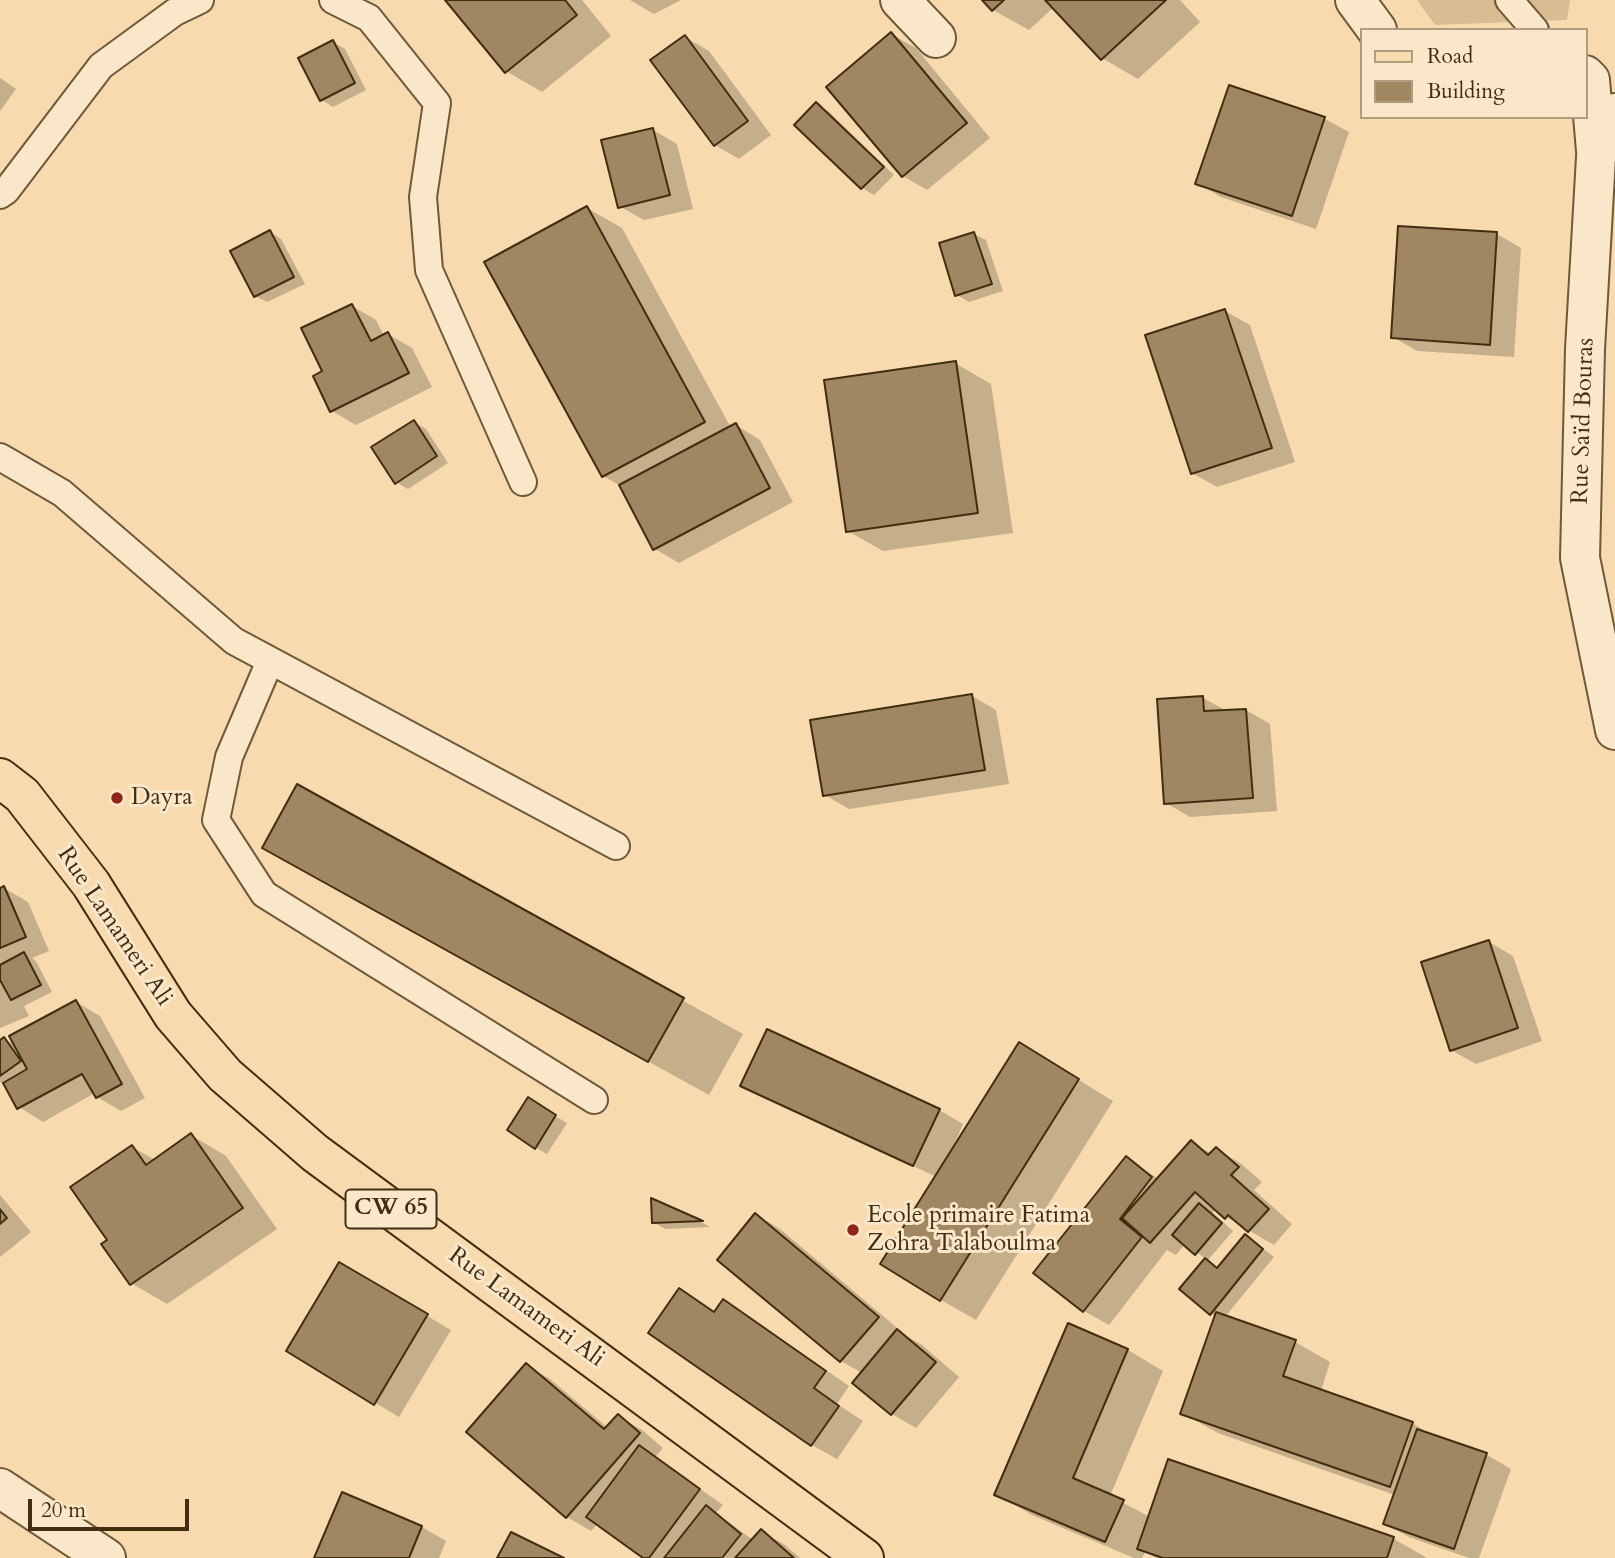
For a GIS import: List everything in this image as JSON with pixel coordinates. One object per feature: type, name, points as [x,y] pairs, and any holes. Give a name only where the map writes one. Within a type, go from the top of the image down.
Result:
[{"type":"main road","name":"Rue Lamameri Ali","points":[[0,778],[22,795],[91,884],[173,1015],[225,1075],[315,1153],[863,1558]]},
{"type":"street","points":[[900,0],[936,38]]},
{"type":"street","points":[[1355,0],[1376,28]]},
{"type":"street","points":[[1587,77],[1590,80],[1596,157]]},
{"type":"street","name":"Rue Saïd Bouras","points":[[1615,113],[1596,157],[1585,349],[1580,558],[1615,730]]},
{"type":"street","points":[[0,1488],[107,1558]]},
{"type":"lane","points":[[0,195],[6,191],[101,66],[174,12],[200,0]]},
{"type":"lane","points":[[333,0],[369,18],[437,103],[423,197],[429,270],[523,482]]},
{"type":"lane","points":[[1509,0],[1533,28]]},
{"type":"lane","points":[[0,457],[62,493],[234,642],[616,846]]},
{"type":"lane","points":[[270,661],[229,757],[216,820],[264,894],[594,1100]]},
{"type":"shaded area","points":[[1417,0],[1570,0],[1567,20],[1435,25]]},
{"type":"building","points":[[445,0],[565,0],[577,15],[505,73]]},
{"type":"building","points":[[982,0],[1004,0],[992,11]]},
{"type":"building","points":[[1045,0],[1166,0],[1101,60]]},
{"type":"building","points":[[891,32],[967,123],[902,177],[826,87]]},
{"type":"building","points":[[685,35],[748,121],[714,146],[650,60]]},
{"type":"building","points":[[333,40],[355,83],[320,101],[298,58]]},
{"type":"building","points":[[1229,85],[1325,117],[1292,216],[1195,184]]},
{"type":"building","points":[[816,102],[884,167],[861,189],[794,125]]},
{"type":"building","points":[[653,128],[670,195],[618,208],[601,140]]},
{"type":"building","points":[[587,206],[705,422],[602,477],[484,262]]},
{"type":"building","points":[[1398,226],[1497,232],[1490,345],[1391,338]]},
{"type":"building","points":[[270,230],[294,277],[254,297],[230,251]]},
{"type":"building","points":[[974,232],[992,284],[955,296],[939,243]]},
{"type":"building","points":[[352,304],[371,341],[388,332],[409,373],[330,412],[313,376],[322,371],[301,328]]},
{"type":"building","points":[[1225,309],[1272,448],[1191,474],[1145,335]]},
{"type":"building","points":[[956,361],[978,513],[846,532],[824,380]]},
{"type":"building","points":[[414,420],[437,456],[395,484],[371,447]]},
{"type":"building","points":[[736,423],[770,488],[653,550],[619,485]]},
{"type":"building","points":[[972,694],[985,770],[823,796],[810,720]]},
{"type":"building","points":[[1203,696],[1204,711],[1246,709],[1253,798],[1164,804],[1157,699]]},
{"type":"building","points":[[297,784],[684,998],[648,1062],[262,848]]},
{"type":"building","points":[[4,886],[26,937],[0,948],[0,888]]},
{"type":"building","points":[[1489,940],[1518,1028],[1450,1051],[1421,962]]},
{"type":"building","points":[[24,952],[41,985],[11,1000],[0,980],[0,965]]},
{"type":"building","points":[[76,1000],[122,1084],[96,1098],[82,1074],[17,1109],[3,1083],[27,1069],[9,1036]]},
{"type":"building","points":[[767,1029],[940,1109],[913,1166],[740,1086]]},
{"type":"building","points":[[4,1037],[21,1061],[0,1076],[0,1040]]},
{"type":"building","points":[[1019,1042],[1079,1079],[940,1301],[880,1264]]},
{"type":"building","points":[[528,1097],[556,1115],[535,1149],[507,1130]]},
{"type":"building","points":[[191,1133],[243,1208],[130,1285],[101,1244],[107,1240],[70,1187],[132,1145],[146,1165]]},
{"type":"building","points":[[1191,1140],[1208,1155],[1216,1147],[1239,1167],[1231,1175],[1269,1209],[1248,1232],[1228,1215],[1225,1219],[1195,1192],[1150,1243],[1122,1218]]},
{"type":"building","points":[[1126,1156],[1152,1177],[1120,1219],[1142,1237],[1083,1312],[1033,1273]]},
{"type":"building","points":[[651,1198],[703,1221],[652,1223]]},
{"type":"building","points":[[1199,1203],[1222,1223],[1195,1255],[1172,1235]]},
{"type":"building","points":[[0,1209],[7,1218],[0,1224]]},
{"type":"building","points":[[755,1213],[879,1317],[840,1362],[717,1260]]},
{"type":"building","points":[[1245,1234],[1263,1249],[1210,1315],[1179,1289],[1205,1258],[1217,1268]]},
{"type":"building","points":[[339,1262],[428,1314],[374,1405],[286,1351]]},
{"type":"building","points":[[679,1288],[714,1312],[723,1299],[826,1371],[814,1388],[839,1406],[811,1446],[648,1333]]},
{"type":"building","points":[[1216,1312],[1296,1340],[1283,1376],[1413,1422],[1390,1487],[1180,1414]]},
{"type":"building","points":[[1068,1323],[1128,1349],[1073,1478],[1124,1500],[1105,1542],[994,1495]]},
{"type":"building","points":[[897,1329],[936,1362],[891,1415],[852,1383]]},
{"type":"building","points":[[526,1363],[604,1429],[618,1414],[640,1433],[566,1518],[466,1432]]},
{"type":"building","points":[[1417,1429],[1487,1453],[1454,1549],[1383,1524]]},
{"type":"building","points":[[639,1445],[700,1489],[649,1558],[643,1558],[586,1517]]},
{"type":"building","points":[[1168,1459],[1394,1537],[1387,1558],[1163,1558],[1137,1549]]},
{"type":"building","points":[[342,1492],[422,1526],[409,1558],[314,1558]]},
{"type":"building","points":[[706,1505],[741,1534],[722,1558],[664,1558]]},
{"type":"building","points":[[761,1529],[794,1558],[735,1558]]},
{"type":"building","points":[[511,1532],[564,1558],[497,1558]]},
{"type":"place","name":"Dayra","points":[[117,798]]},
{"type":"place","name":"Ecole primaire Fatima Zohra Talaboulma","points":[[853,1230]]}]
